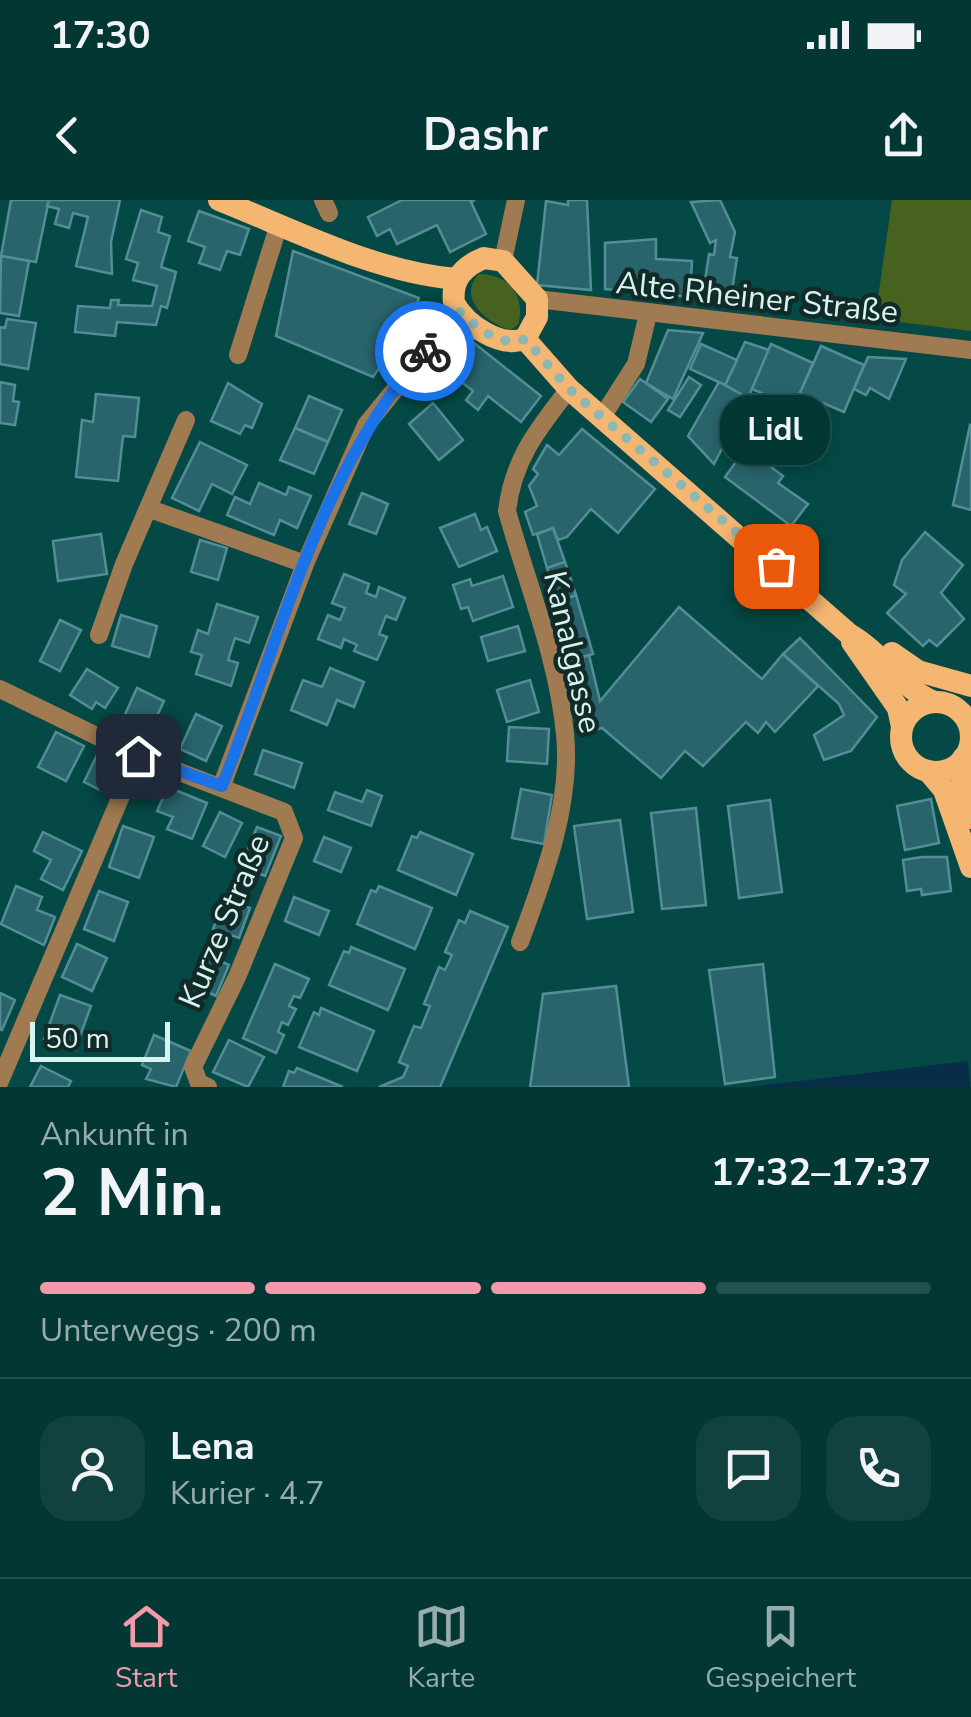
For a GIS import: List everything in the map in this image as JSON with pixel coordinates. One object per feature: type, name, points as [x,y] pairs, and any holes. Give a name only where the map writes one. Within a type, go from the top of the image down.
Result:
[{"type":"main road","points":[[219,200],[377,262],[418,274],[456,279]]},
{"type":"main road","points":[[484,258],[502,261],[537,299],[538,317],[525,339],[515,342],[499,339],[459,311],[453,293],[456,279],[468,265],[484,258]]},
{"type":"main road","points":[[525,339],[569,389],[844,629],[868,645],[918,695],[954,707],[967,722],[968,750],[962,783],[971,818]]},
{"type":"main road","points":[[844,629],[866,627],[898,659],[918,671],[971,686]]},
{"type":"main road","points":[[844,629],[857,654],[898,708],[906,756],[928,770],[944,790],[971,867]]},
{"type":"main road","points":[[902,727],[911,712],[954,707]]},
{"type":"main road","points":[[928,770],[947,770],[968,750]]},
{"type":"street","points":[[502,261],[516,200]]},
{"type":"street","points":[[238,355],[280,224]]},
{"type":"street","name":"Alte Rheiner Straße","points":[[537,299],[971,350]]},
{"type":"street","points":[[0,688],[138,756],[222,786],[305,564],[366,425],[459,311]]},
{"type":"street","points":[[602,417],[636,364],[648,314]]},
{"type":"street","name":"Kanalgasse","points":[[520,942],[547,867],[564,787],[566,734],[507,511],[510,484],[530,438],[569,389]]},
{"type":"street","points":[[99,635],[124,564],[186,420]]},
{"type":"street","points":[[150,508],[305,564]]},
{"type":"street","points":[[0,1080],[138,756]]},
{"type":"street","name":"Kurze Straße","points":[[208,1087],[199,1083],[193,1068],[294,838],[284,812],[222,786]]},
{"type":"green space","points":[[892,200],[971,200],[971,331],[875,319]]},
{"type":"green space","points":[[479,274],[499,278],[513,289],[520,305],[518,325],[510,330],[501,327],[477,308],[471,292]]},
{"type":"water","points":[[968,1061],[970,1087],[749,1087]]},
{"type":"building","points":[[11,200],[49,200],[36,262],[1,256]]},
{"type":"building","points":[[49,200],[120,200],[111,242],[112,274],[76,266],[88,217],[73,213],[69,228],[55,224],[59,209],[47,206]]},
{"type":"building","points":[[402,200],[475,200],[471,202],[486,234],[450,252],[437,225],[397,244],[390,229],[377,236],[368,217]]},
{"type":"building","points":[[568,200],[587,200],[591,290],[537,285],[546,201],[568,205]]},
{"type":"building","points":[[720,200],[735,232],[730,257],[737,258],[730,304],[702,300],[709,254],[714,255],[716,240],[710,243],[691,202]]},
{"type":"building","points":[[141,210],[162,217],[158,232],[170,236],[161,267],[176,272],[167,308],[161,306],[156,325],[117,322],[115,336],[75,332],[78,306],[110,308],[111,300],[119,300],[118,305],[152,306],[157,286],[133,280],[138,263],[126,259]]},
{"type":"building","points":[[199,211],[249,229],[240,255],[227,251],[220,270],[199,263],[205,247],[188,241]]},
{"type":"building","points":[[656,239],[656,259],[692,261],[690,297],[605,289],[605,243]]},
{"type":"building","points":[[293,251],[419,298],[407,329],[373,377],[276,336]]},
{"type":"building","points":[[1,256],[29,261],[19,316],[0,313]]},
{"type":"building","points":[[7,319],[36,323],[28,369],[0,364],[0,327],[5,328]]},
{"type":"building","points":[[455,328],[541,396],[521,422],[488,396],[478,410],[466,400],[473,391],[459,380],[465,373],[437,352]]},
{"type":"building","points":[[668,330],[703,333],[673,399],[646,383]]},
{"type":"building","points":[[745,342],[769,350],[748,398],[725,385]]},
{"type":"building","points":[[701,344],[737,360],[725,385],[690,369]]},
{"type":"building","points":[[771,344],[813,363],[794,407],[752,389]]},
{"type":"building","points":[[821,346],[864,365],[844,412],[800,393]]},
{"type":"building","points":[[868,357],[906,359],[889,399],[870,388],[866,395],[854,389]]},
{"type":"building","points":[[689,377],[701,385],[680,417],[668,410]]},
{"type":"building","points":[[640,379],[668,399],[651,422],[623,402]]},
{"type":"building","points":[[0,382],[15,385],[13,401],[19,402],[15,425],[0,423]]},
{"type":"building","points":[[719,382],[748,398],[714,464],[688,436]]},
{"type":"building","points":[[228,383],[262,404],[252,428],[245,425],[240,434],[211,421]]},
{"type":"building","points":[[96,394],[139,398],[135,437],[123,436],[118,481],[76,477],[82,420],[93,422]]},
{"type":"building","points":[[309,396],[342,410],[328,442],[295,428]]},
{"type":"building","points":[[433,403],[463,440],[439,460],[409,424]]},
{"type":"building","points":[[971,426],[971,510],[953,505]]},
{"type":"building","points":[[295,428],[328,442],[314,474],[280,460]]},
{"type":"building","points":[[582,429],[655,489],[618,533],[591,509],[567,537],[558,540],[553,528],[533,535],[525,512],[537,506],[529,486],[538,474],[533,469],[547,445],[559,455]]},
{"type":"building","points":[[200,442],[247,465],[232,494],[212,484],[199,511],[172,498]]},
{"type":"building","points":[[746,448],[783,476],[778,483],[808,504],[791,526],[725,477]]},
{"type":"building","points":[[259,483],[286,495],[289,487],[311,496],[297,528],[280,520],[274,535],[227,515],[235,497],[250,504]]},
{"type":"building","points":[[362,493],[388,504],[376,534],[349,524]]},
{"type":"building","points":[[475,514],[481,530],[487,527],[497,551],[459,567],[440,528]]},
{"type":"building","points":[[553,528],[565,562],[547,568],[537,534]]},
{"type":"building","points":[[925,532],[963,565],[941,593],[964,619],[937,646],[929,640],[923,646],[887,613],[906,594],[894,585],[902,560]]},
{"type":"building","points":[[101,534],[107,574],[58,581],[53,541]]},
{"type":"building","points":[[200,540],[227,548],[218,580],[191,572]]},
{"type":"building","points":[[565,562],[576,595],[557,602],[547,568]]},
{"type":"building","points":[[344,574],[369,584],[366,593],[376,597],[379,587],[405,598],[396,620],[386,616],[379,634],[387,637],[377,660],[354,651],[357,645],[344,639],[341,648],[318,639],[328,615],[340,620],[345,608],[332,603]]},
{"type":"building","points":[[503,576],[513,607],[473,621],[468,607],[461,609],[453,585],[470,579],[472,586]]},
{"type":"building","points":[[576,595],[593,654],[575,660],[557,602]]},
{"type":"building","points":[[217,604],[258,617],[249,643],[235,638],[228,660],[238,663],[231,686],[196,674],[202,655],[191,652],[198,630],[208,634]]},
{"type":"building","points":[[679,607],[762,679],[783,654],[818,686],[775,732],[766,722],[758,733],[746,722],[703,766],[685,751],[661,778],[602,728],[586,733],[572,661],[589,655],[600,701]]},
{"type":"building","points":[[121,615],[157,626],[149,657],[112,646]]},
{"type":"building","points":[[60,620],[81,630],[60,671],[40,661]]},
{"type":"building","points":[[518,626],[525,651],[488,661],[481,637]]},
{"type":"building","points":[[800,638],[877,717],[851,751],[824,760],[814,735],[844,715],[839,704],[783,654]]},
{"type":"building","points":[[330,668],[364,682],[354,707],[337,700],[327,725],[291,710],[303,680],[322,687]]},
{"type":"building","points":[[87,669],[118,688],[105,708],[96,702],[92,709],[70,695]]},
{"type":"building","points":[[530,680],[539,712],[507,722],[497,690]]},
{"type":"building","points":[[137,688],[164,701],[149,733],[122,721]]},
{"type":"building","points":[[196,714],[222,726],[206,761],[180,749]]},
{"type":"building","points":[[509,727],[549,729],[547,764],[507,761]]},
{"type":"building","points":[[56,732],[84,746],[66,781],[38,767]]},
{"type":"building","points":[[263,750],[302,763],[294,788],[255,774]]},
{"type":"building","points":[[98,753],[118,763],[104,792],[84,782]]},
{"type":"building","points":[[168,787],[207,803],[192,839],[167,829],[173,817],[157,811]]},
{"type":"building","points":[[521,789],[552,795],[544,844],[512,838]]},
{"type":"building","points":[[367,790],[382,796],[371,826],[328,810],[335,792],[362,802]]},
{"type":"building","points":[[931,799],[939,843],[905,850],[897,806]]},
{"type":"building","points":[[770,800],[782,892],[739,898],[728,806]]},
{"type":"building","points":[[696,808],[706,905],[662,909],[651,813]]},
{"type":"building","points":[[220,812],[242,823],[225,857],[203,846]]},
{"type":"building","points":[[620,820],[633,912],[587,919],[574,826]]},
{"type":"building","points":[[123,826],[154,837],[139,878],[109,867]]},
{"type":"building","points":[[257,827],[281,836],[265,876],[241,866]]},
{"type":"building","points":[[43,832],[82,851],[63,890],[41,879],[51,860],[34,851]]},
{"type":"building","points":[[420,832],[473,854],[456,895],[398,870],[412,836],[417,838]]},
{"type":"building","points":[[324,837],[351,848],[341,872],[314,861]]},
{"type":"building","points":[[947,857],[951,891],[922,895],[921,889],[907,891],[903,860]]},
{"type":"building","points":[[16,886],[42,897],[37,910],[55,917],[44,945],[1,924]]},
{"type":"building","points":[[379,886],[432,908],[415,949],[357,924],[371,890],[376,892]]},
{"type":"building","points":[[99,891],[128,902],[114,941],[84,929]]},
{"type":"building","points":[[294,897],[329,911],[319,935],[285,921]]},
{"type":"building","points":[[224,899],[250,908],[239,938],[213,929]]},
{"type":"building","points":[[470,911],[508,927],[440,1087],[379,1087],[403,1077],[408,1066],[399,1062],[414,1026],[421,1028],[430,1006],[424,1004],[439,967],[445,970],[452,955],[445,952],[459,920],[465,923]]},
{"type":"building","points":[[77,944],[107,958],[92,991],[62,977]]},
{"type":"building","points":[[351,947],[405,969],[388,1010],[329,985],[344,951],[349,953]]},
{"type":"building","points":[[205,954],[229,965],[216,996],[192,985]]},
{"type":"building","points":[[275,964],[309,979],[300,998],[294,996],[289,1006],[296,1009],[288,1025],[282,1022],[278,1032],[284,1035],[276,1053],[243,1038]]},
{"type":"building","points":[[763,964],[775,1077],[725,1084],[709,970]]},
{"type":"building","points":[[616,986],[629,1087],[530,1087],[543,994]]},
{"type":"building","points":[[0,993],[15,1000],[2,1030],[0,1029]]},
{"type":"building","points":[[60,995],[91,1006],[75,1050],[44,1039]]},
{"type":"building","points":[[321,1008],[374,1031],[357,1071],[299,1047],[314,1012],[319,1015]]},
{"type":"building","points":[[154,1035],[191,1051],[176,1087],[146,1079],[151,1069],[142,1065]]},
{"type":"building","points":[[229,1040],[264,1057],[248,1087],[213,1072]]},
{"type":"building","points":[[41,1066],[71,1081],[68,1087],[30,1087]]},
{"type":"building","points":[[297,1068],[343,1087],[283,1087],[289,1071],[294,1073]]},
{"type":"way so far","points":[[425,351],[459,311],[483,332],[499,339],[525,339],[569,389],[776,566]]},
{"type":"place","name":"Lidl","points":[[776,566]]},
{"type":"route","points":[[138,756],[222,786],[337,487],[366,425],[425,351]]}]
